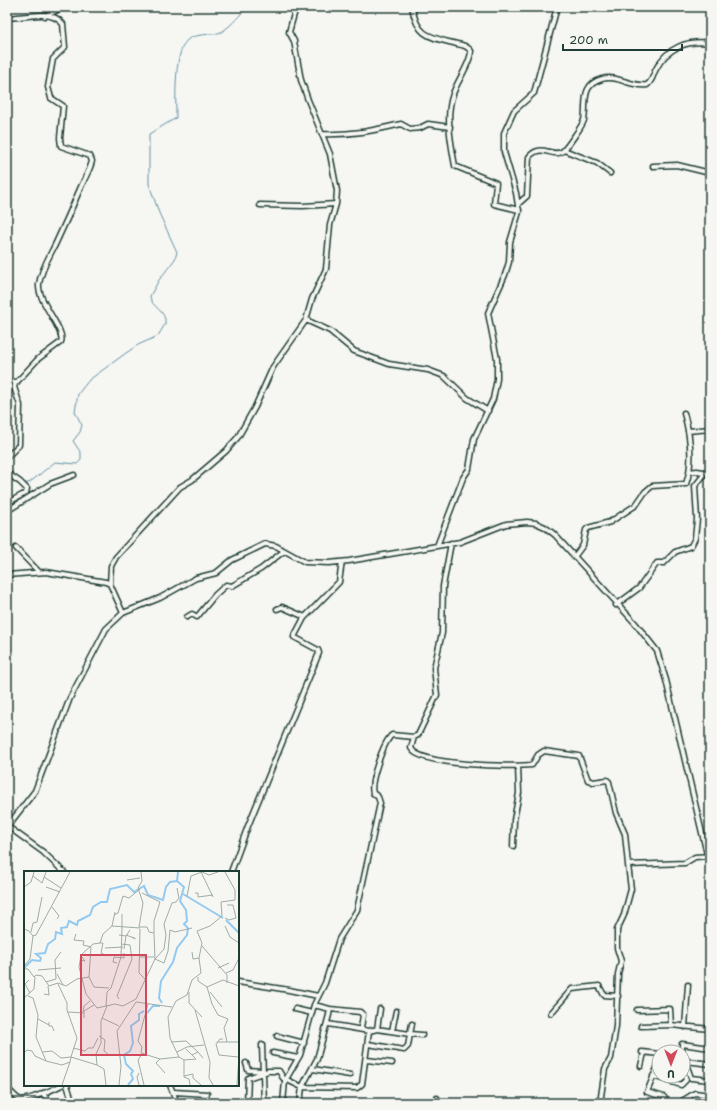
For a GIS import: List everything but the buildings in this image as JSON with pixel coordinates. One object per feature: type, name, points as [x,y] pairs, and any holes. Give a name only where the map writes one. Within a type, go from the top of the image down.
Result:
[{"type":"street","points":[[45,16],[64,7]]},
{"type":"street","points":[[123,613],[110,584],[111,566],[116,557],[180,487],[192,480],[226,451],[238,437],[255,407],[273,367],[306,320],[312,299],[326,269],[330,225],[336,204],[337,191],[332,164],[306,93],[294,41],[289,32],[296,7]]},
{"type":"street","points":[[412,7],[416,23],[420,29],[438,39],[465,46],[471,51],[470,60],[464,68],[452,94],[450,127],[455,166],[496,183],[494,204],[519,210]]},
{"type":"street","points":[[437,546],[463,478],[469,470],[474,440],[493,399],[497,371],[497,358],[488,321],[488,310],[505,275],[509,262],[509,247],[519,210],[519,204],[504,152],[504,133],[514,111],[534,93],[558,7]]},
{"type":"street","points":[[7,18],[32,14],[45,16],[61,22],[64,28],[65,47],[53,59],[48,88],[51,98],[62,106],[60,144],[62,147],[90,156],[92,161],[67,221],[44,267],[39,285],[39,294],[45,302],[52,319],[61,332],[63,338],[61,342],[38,359],[14,387],[20,405],[19,445],[7,457]]},
{"type":"street","points":[[519,204],[527,196],[529,157],[535,151],[540,150],[555,153],[564,150],[584,122],[585,94],[598,81],[613,78],[647,85],[652,81],[661,62],[680,45],[688,42],[710,43]]},
{"type":"street","points":[[322,134],[359,134],[381,130],[401,124],[410,128],[420,128],[428,124],[450,127]]},
{"type":"street","points":[[564,150],[597,163],[610,173]]},
{"type":"street","points":[[653,166],[677,165],[710,173]]},
{"type":"street","points":[[260,205],[303,206],[336,204]]},
{"type":"street","points":[[306,320],[330,330],[354,351],[389,364],[428,370],[444,376],[467,398],[488,412]]},
{"type":"street","points":[[7,382],[17,382]]},
{"type":"street","points":[[574,557],[583,545],[588,528],[610,522],[634,506],[652,486],[686,484],[690,447],[684,413]]},
{"type":"street","points":[[688,431],[710,429]]},
{"type":"street","points":[[688,472],[697,471],[710,473]]},
{"type":"street","points":[[616,605],[639,588],[657,563],[664,563],[675,552],[688,548],[694,542],[697,524],[695,486],[703,476],[703,472]]},
{"type":"street","points":[[7,473],[20,482],[26,489],[26,493],[7,503]]},
{"type":"street","points":[[7,511],[50,484],[74,475]]},
{"type":"street","points":[[63,871],[43,852],[7,827],[35,791],[70,698],[106,629],[123,613],[160,598],[196,578],[216,573],[232,560],[261,545],[272,545],[298,560],[309,563],[342,562],[460,542],[506,524],[526,522],[536,523],[551,531],[616,605],[639,628],[657,651],[666,680],[709,856],[710,867]]},
{"type":"street","points":[[451,543],[443,586],[442,633],[434,668],[437,695],[418,734],[414,737],[411,750],[431,758],[475,765],[532,766],[542,752],[575,754],[580,757],[588,780],[593,782],[609,781],[616,813],[625,834],[631,889],[624,915],[617,930],[617,948],[622,961],[618,974],[618,996],[612,1056],[605,1067],[600,1103]]},
{"type":"street","points":[[16,548],[38,571]]},
{"type":"street","points":[[187,617],[192,614],[198,617],[215,594],[226,585],[232,586],[261,569],[284,551]]},
{"type":"street","points":[[231,871],[248,826],[319,653],[318,650],[294,637],[304,618],[339,582],[342,562]]},
{"type":"street","points":[[7,575],[21,575],[38,571],[96,579],[110,584]]},
{"type":"street","points":[[276,609],[282,607],[304,618]]},
{"type":"street","points":[[283,1103],[284,1084],[304,1043],[314,1006],[325,983],[339,939],[356,913],[360,902],[380,803],[378,797],[373,793],[372,786],[384,749],[388,739],[392,735],[414,737]]},
{"type":"street","points":[[513,846],[514,820],[518,793],[518,766]]},
{"type":"street","points":[[628,865],[685,863],[695,857],[709,856]]},
{"type":"street","points":[[239,982],[318,996]]},
{"type":"street","points":[[685,1027],[688,985]]},
{"type":"street","points":[[551,1013],[572,989],[599,986],[604,995],[618,996]]},
{"type":"street","points":[[314,1006],[360,1012],[363,1015],[361,1028]]},
{"type":"street","points":[[295,1009],[312,1013]]},
{"type":"street","points":[[300,1103],[302,1087],[312,1069],[328,1024],[330,1009]]},
{"type":"street","points":[[377,1029],[380,1009]]},
{"type":"street","points":[[637,1010],[670,1009],[670,1025]]},
{"type":"street","points":[[392,1031],[396,1011]]},
{"type":"street","points":[[328,1024],[361,1028],[369,1031],[377,1029],[422,1035]]},
{"type":"street","points":[[368,1044],[406,1049],[412,1024]]},
{"type":"street","points":[[641,1026],[670,1025],[710,1030]]},
{"type":"street","points":[[246,1063],[248,1070],[262,1072],[279,1071],[283,1078],[287,1078],[302,1087],[357,1088],[364,1082],[369,1031]]},
{"type":"street","points":[[277,1036],[304,1043]]},
{"type":"street","points":[[262,1045],[264,1103]]},
{"type":"street","points":[[691,1045],[710,1048]]},
{"type":"street","points":[[641,1066],[643,1052],[651,1053]]},
{"type":"street","points":[[273,1053],[298,1058]]},
{"type":"street","points":[[366,1060],[392,1063]]},
{"type":"street","points":[[691,1062],[710,1064]]},
{"type":"street","points":[[312,1069],[350,1075]]},
{"type":"street","points":[[246,1103],[248,1078],[262,1072]]},
{"type":"street","points":[[691,1078],[710,1080]]},
{"type":"street","points":[[651,1081],[647,1092],[664,1097],[667,1103]]},
{"type":"street","points":[[7,1089],[20,1099],[43,1094],[60,1086]]},
{"type":"street","points":[[67,1086],[73,1103]]},
{"type":"street","points":[[171,1086],[177,1103]]},
{"type":"street","points":[[174,1092],[207,1094]]},
{"type":"street","points":[[679,1103],[695,1093],[710,1094]]},
{"type":"street","points":[[43,1094],[49,1103]]},
{"type":"street","points":[[437,1098],[437,1103]]},
{"type":"waterway","points":[[23,483],[29,483],[55,462],[77,464],[81,460],[81,453],[73,441],[80,432],[82,425],[75,412],[78,394],[89,380],[126,353],[138,345],[158,336],[165,324],[164,315],[153,303],[150,296],[159,280],[175,259],[177,252],[159,213],[149,184],[149,134],[176,118],[178,63],[185,43],[193,37],[215,34],[225,30],[247,7]]}]
